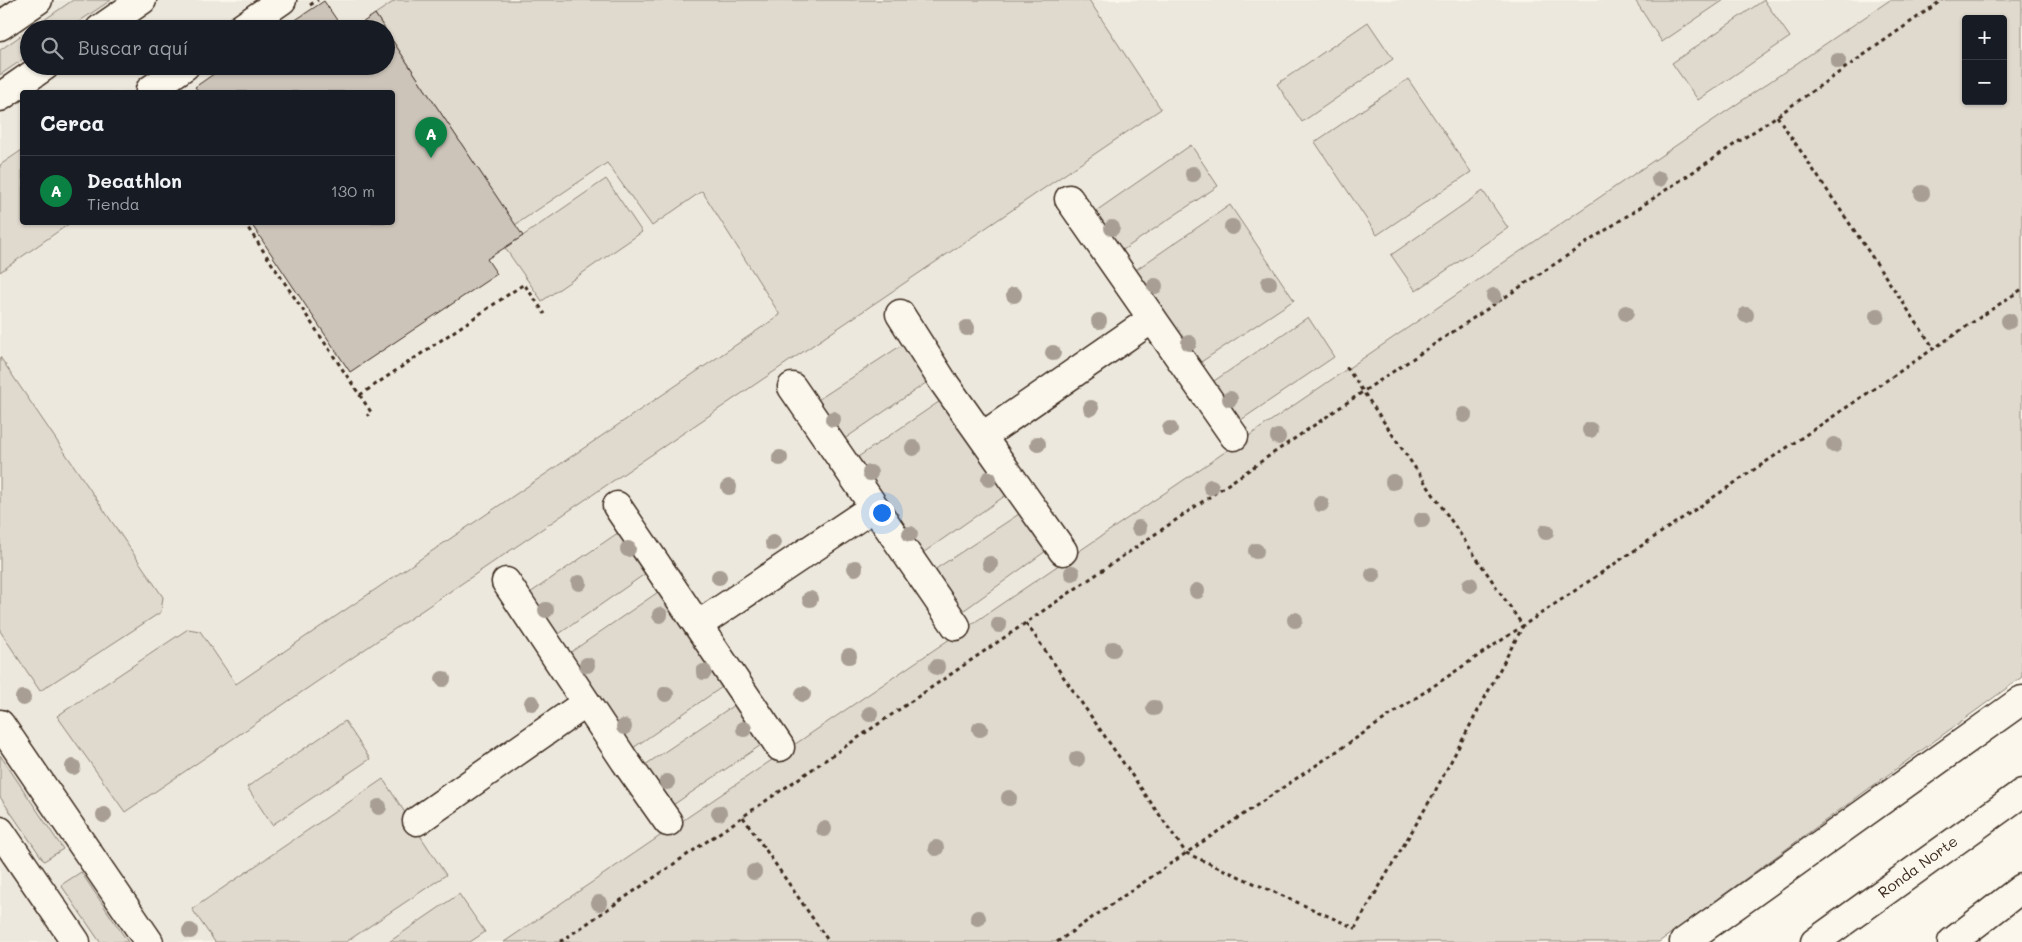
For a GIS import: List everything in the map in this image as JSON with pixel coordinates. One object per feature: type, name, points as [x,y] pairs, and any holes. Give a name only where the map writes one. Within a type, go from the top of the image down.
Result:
[{"type":"main road","points":[[0,26],[38,0]]},
{"type":"main road","points":[[113,20],[142,0]]},
{"type":"main road","points":[[253,20],[282,0]]},
{"type":"main road","points":[[0,97],[32,75]]},
{"type":"main road","points":[[150,90],[172,75]]},
{"type":"main road","points":[[1070,199],[1234,436]]},
{"type":"main road","points":[[900,314],[942,380],[1063,551]]},
{"type":"main road","points":[[983,436],[1152,319]]},
{"type":"main road","points":[[792,387],[956,626]]},
{"type":"main road","points":[[617,506],[780,747]]},
{"type":"main road","points":[[698,625],[874,507]]},
{"type":"main road","points":[[506,582],[586,704],[668,822]]},
{"type":"main road","points":[[1684,942],[2022,700]]},
{"type":"main road","points":[[417,821],[586,704]]},
{"type":"main road","points":[[0,724],[148,942]]},
{"type":"main road","name":"Ronda Norte","points":[[1815,942],[2022,793]]},
{"type":"main road","points":[[0,831],[76,942]]},
{"type":"main road","points":[[1962,939],[2022,888]]},
{"type":"path","points":[[560,942],[1364,391],[1777,116],[1942,0]]},
{"type":"path","points":[[1777,116],[1933,347]]},
{"type":"path","points":[[246,225],[371,412],[367,416]]},
{"type":"path","points":[[360,396],[524,284],[544,314]]},
{"type":"path","points":[[1057,942],[2022,288]]},
{"type":"path","points":[[1345,365],[1523,626]]},
{"type":"path","points":[[1026,623],[1186,853],[1355,928],[1432,797],[1523,626]]},
{"type":"path","points":[[743,817],[829,942]]},
{"type":"shaded area","points":[[0,0],[2022,0],[2022,677],[1659,942],[0,942]]},
{"type":"shaded area","points":[[73,0],[111,0],[81,20],[44,20]]},
{"type":"shaded area","points":[[396,0],[1089,0],[1161,109],[125,812],[57,716],[188,629],[200,631],[236,684],[780,315],[702,191],[652,226],[607,163],[515,225],[395,44],[395,20],[379,20],[375,14]]},
{"type":"shaded area","points":[[1635,0],[1724,0],[1662,42]]},
{"type":"shaded area","points":[[1764,0],[1790,37],[1698,100],[1672,63]]},
{"type":"shaded area","points":[[1890,0],[2022,0],[2022,677],[1659,942],[504,942]]},
{"type":"shaded area","points":[[1368,22],[1393,59],[1302,122],[1277,84]]},
{"type":"shaded area","points":[[20,36],[20,61],[0,75],[0,50]]},
{"type":"shaded area","points":[[1408,79],[1471,172],[1377,235],[1315,142]]},
{"type":"shaded area","points":[[1191,145],[1218,186],[1120,252],[1093,213]]},
{"type":"shaded area","points":[[20,151],[20,225],[67,225],[0,272],[0,165]]},
{"type":"shaded area","points":[[606,179],[642,232],[542,301],[505,248]]},
{"type":"shaded area","points":[[1483,191],[1508,228],[1416,291],[1391,255]]},
{"type":"shaded area","points":[[1230,205],[1294,300],[1198,364],[1134,271]]},
{"type":"shaded area","points":[[1308,317],[1334,357],[1238,422],[1211,383]]},
{"type":"shaded area","points":[[911,339],[936,376],[840,442],[813,403]]},
{"type":"shaded area","points":[[0,357],[163,597],[161,612],[40,691],[0,631]]},
{"type":"shaded area","points":[[949,395],[1012,491],[917,557],[852,461]]},
{"type":"shaded area","points":[[1025,510],[1050,548],[956,616],[928,574]]},
{"type":"shaded area","points":[[625,528],[652,569],[556,636],[527,595]]},
{"type":"shaded area","points":[[664,588],[728,683],[633,748],[568,654]]},
{"type":"shaded area","points":[[740,701],[767,741],[673,805],[645,765]]},
{"type":"shaded area","points":[[345,721],[370,759],[272,825],[247,787]]},
{"type":"shaded area","points":[[0,755],[63,849],[44,861],[0,797]]},
{"type":"shaded area","points":[[383,779],[446,875],[346,942],[215,942],[192,909]]},
{"type":"shaded area","points":[[81,872],[128,942],[100,942],[61,885]]},
{"type":"shaded area","points":[[459,894],[485,932],[470,942],[389,942]]},
{"type":"building","points":[[324,1],[337,20],[296,20]]},
{"type":"building","points":[[375,14],[379,20],[366,20]]},
{"type":"building","points":[[395,44],[523,236],[487,259],[497,274],[350,372],[252,225],[395,225],[395,90],[197,90],[195,87],[212,75],[395,75]]},
{"type":"place","name":"Decathlon","points":[[431,158]]}]
